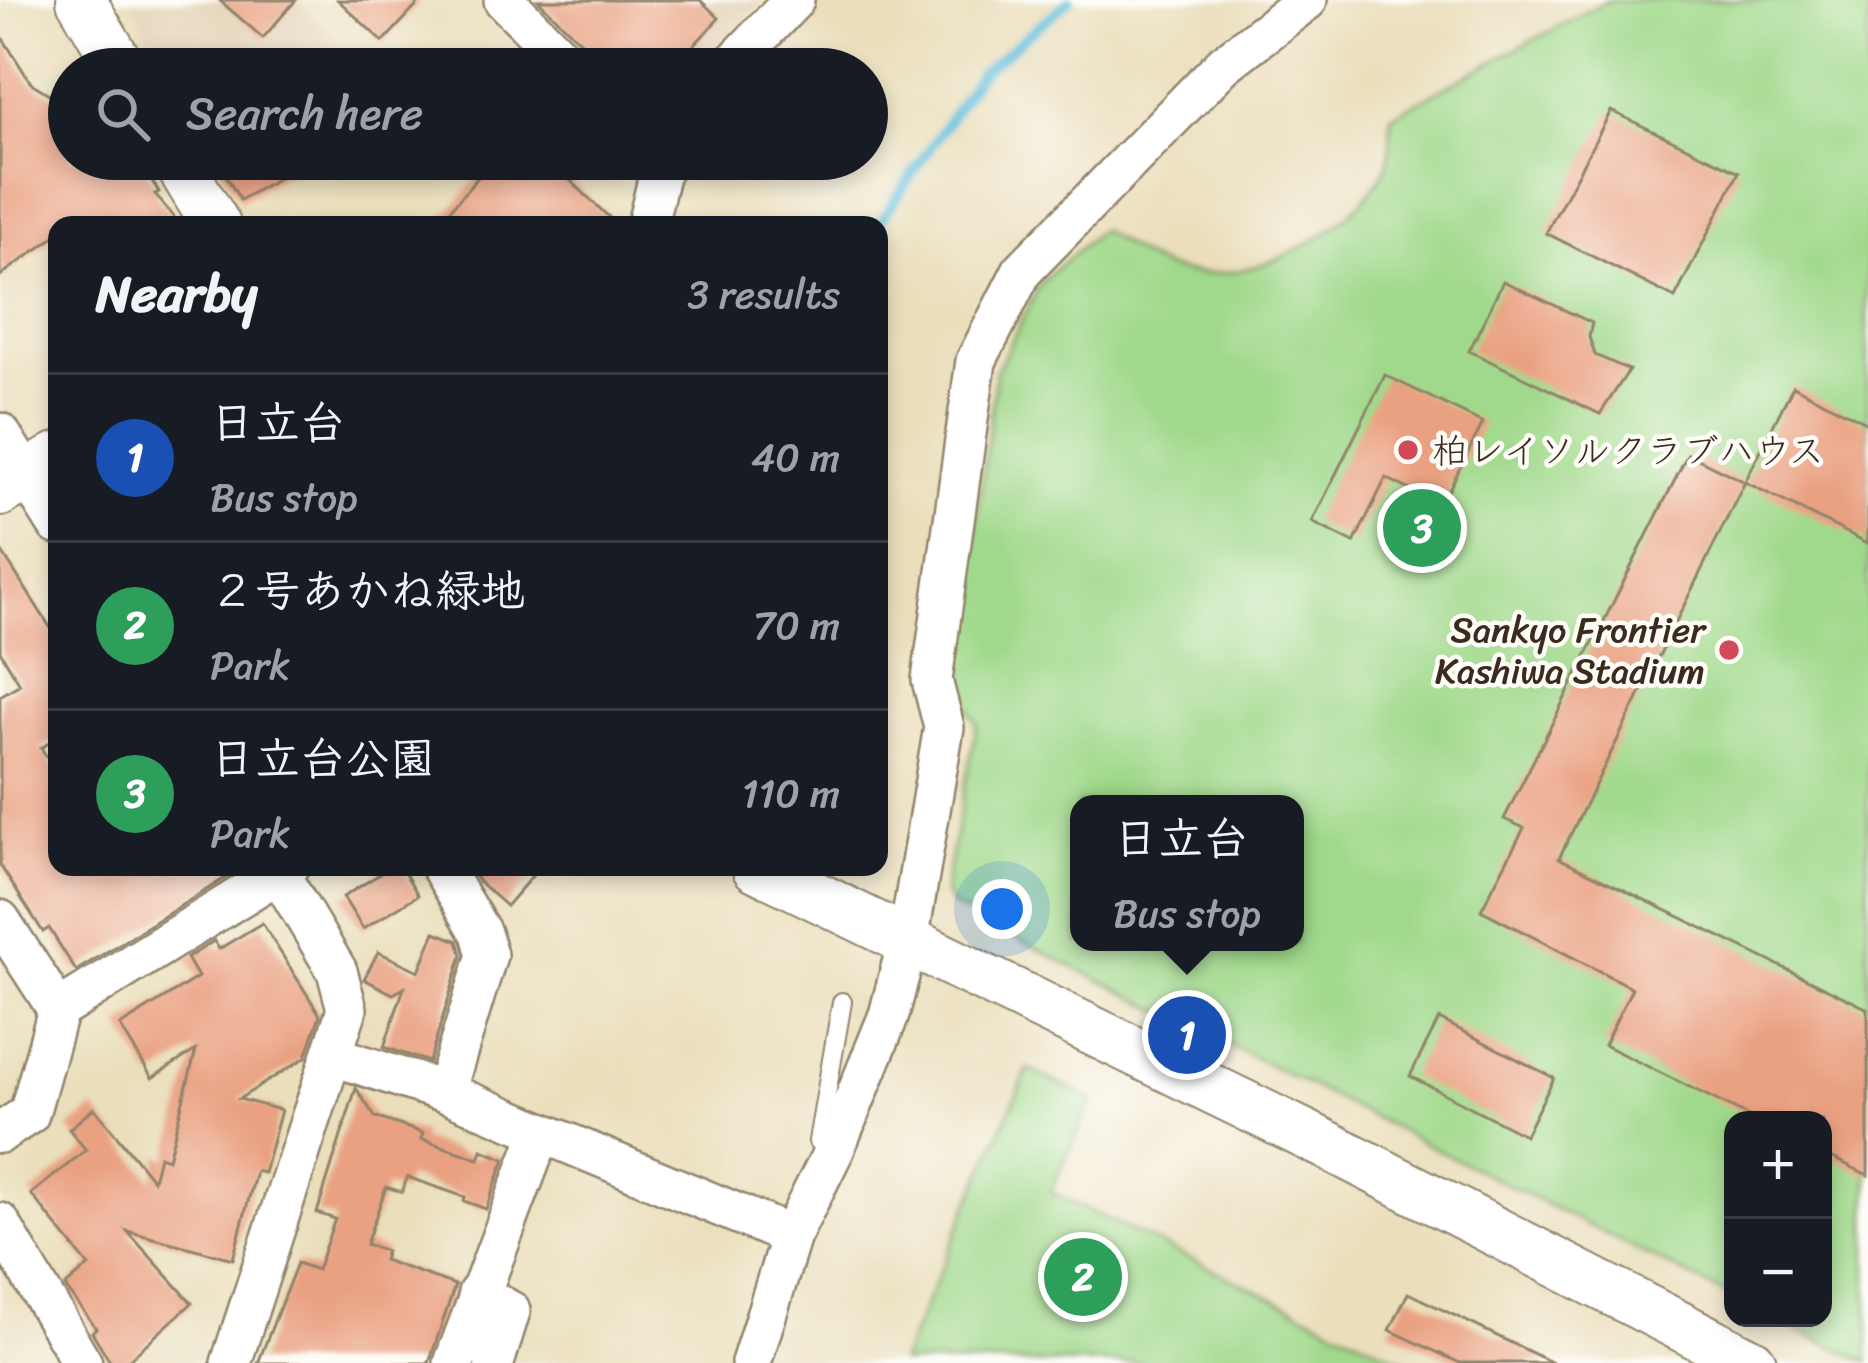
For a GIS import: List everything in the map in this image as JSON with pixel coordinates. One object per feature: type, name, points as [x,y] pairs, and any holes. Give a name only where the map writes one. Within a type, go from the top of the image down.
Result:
[{"type":"street","points":[[504,0],[552,48]]},
{"type":"street","points":[[748,48],[794,0]]},
{"type":"street","points":[[751,1363],[791,1236],[834,1150],[889,1016],[908,941],[944,727],[932,680],[976,361],[1022,271],[1224,64],[1307,0]]},
{"type":"street","points":[[92,5],[112,48]]},
{"type":"street","points":[[189,180],[211,216]]},
{"type":"street","points":[[649,216],[658,180]]},
{"type":"street","points":[[0,433],[48,509]]},
{"type":"street","points":[[0,1133],[29,1114],[58,1010],[269,876]]},
{"type":"street","points":[[231,1363],[347,1009],[338,971],[284,876]]},
{"type":"street","points":[[445,1092],[487,955],[481,933],[446,876]]},
{"type":"street","points":[[774,876],[1325,1144],[1752,1363]]},
{"type":"street","points":[[0,920],[58,1010]]},
{"type":"street","points":[[334,1056],[445,1092],[791,1236]]},
{"type":"street","points":[[454,1363],[541,1132]]},
{"type":"street","points":[[0,1223],[82,1363]]},
{"type":"street","points":[[478,1293],[509,1311],[494,1363]]},
{"type":"lane","points":[[834,1150],[818,1141],[842,1002]]},
{"type":"shaded area","points":[[129,0],[296,0],[347,48],[155,48]]},
{"type":"shaded area","points":[[524,0],[764,0],[717,48],[573,48]]},
{"type":"green space","points":[[1609,0],[1868,0],[1868,1363],[1793,1327],[1832,1327],[1832,1111],[1724,1111],[1724,1293],[952,906],[944,891],[977,725],[956,684],[996,372],[1041,282],[1100,230],[1164,267],[1226,273],[1257,266],[1289,254],[1345,218],[1387,165],[1391,116]]},
{"type":"green space","points":[[1028,1069],[1093,1100],[1050,1192],[1410,1363],[900,1363]]},
{"type":"building","points":[[219,0],[296,0],[263,38]]},
{"type":"building","points":[[338,0],[422,0],[383,42]]},
{"type":"building","points":[[538,0],[700,0],[719,18],[691,48],[587,48]]},
{"type":"building","points":[[0,34],[31,83],[48,93],[48,180],[151,180],[159,192],[155,194],[173,216],[48,216],[48,241],[0,276]]},
{"type":"building","points":[[1611,111],[1739,172],[1675,298],[1546,233]]},
{"type":"building","points":[[228,180],[275,180],[240,200]]},
{"type":"building","points":[[475,180],[570,180],[608,216],[445,216]]},
{"type":"building","points":[[1503,281],[1592,323],[1589,337],[1595,355],[1629,370],[1600,414],[1469,351]]},
{"type":"building","name":"柏レイソルクラブハウス","points":[[1385,375],[1483,423],[1441,505],[1386,478],[1354,543],[1312,522]]},
{"type":"building","points":[[1793,386],[1868,424],[1868,543],[1745,482]]},
{"type":"building","points":[[1688,454],[1745,482],[1559,858],[1868,1009],[1868,1175],[1832,1157],[1832,1111],[1739,1111],[1604,1045],[1632,988],[1481,910],[1524,828],[1504,819]]},
{"type":"building","points":[[0,549],[48,624],[48,744],[41,748],[48,759],[48,876],[229,876],[76,971],[49,928],[43,932],[0,865],[0,696],[20,684],[0,651]]},
{"type":"building","points":[[377,876],[406,876],[418,895],[363,929],[343,897]]},
{"type":"building","points":[[475,876],[532,876],[506,906]]},
{"type":"building","points":[[262,923],[320,1015],[306,1057],[239,1099],[281,1110],[264,1173],[256,1171],[233,1259],[127,1231],[192,1303],[125,1363],[111,1363],[92,1332],[96,1328],[65,1287],[89,1266],[31,1194],[86,1150],[69,1129],[94,1108],[153,1180],[159,1156],[168,1159],[196,1050],[152,1078],[120,1026],[198,977],[187,958],[214,941],[219,949]]},
{"type":"building","points":[[435,932],[458,941],[462,955],[429,1062],[384,1047],[404,988],[393,994],[364,979],[378,952],[419,971]]},
{"type":"building","points":[[1439,1019],[1554,1078],[1525,1135],[1410,1076]]},
{"type":"building","points":[[356,1088],[375,1117],[423,1133],[421,1139],[479,1159],[482,1150],[505,1159],[486,1209],[407,1177],[402,1192],[386,1187],[366,1244],[386,1251],[383,1260],[455,1285],[429,1363],[258,1363],[297,1263],[317,1270],[335,1219],[317,1213]]},
{"type":"building","points":[[1408,1293],[1553,1363],[1460,1363],[1390,1330]]},
{"type":"waterway","points":[[884,216],[979,75],[1070,0]]},
{"type":"place","name":"柏レイソルクラブハウス","points":[[1408,450]]},
{"type":"place","name":"日立台公園","points":[[1422,528]]},
{"type":"place","name":"Sankyo Frontier Kashiwa Stadium","points":[[1729,650]]},
{"type":"place","name":"日立台","points":[[1187,1035]]},
{"type":"place","name":"２号あかね緑地","points":[[1083,1277]]}]
